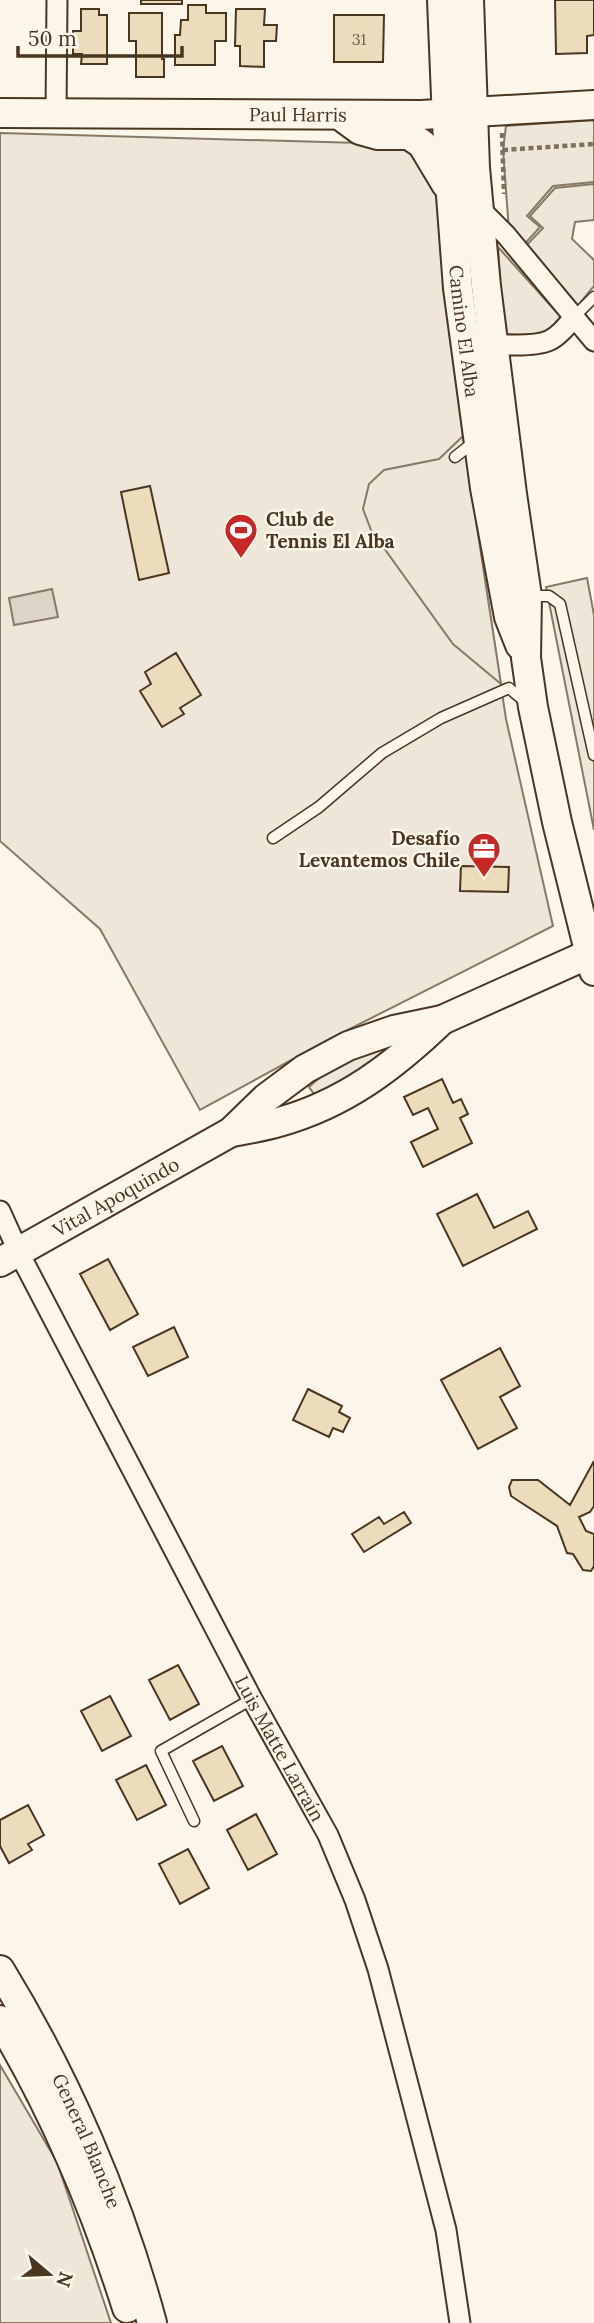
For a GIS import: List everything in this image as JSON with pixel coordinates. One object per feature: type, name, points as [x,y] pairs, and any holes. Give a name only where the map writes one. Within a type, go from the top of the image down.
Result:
[{"type":"main road","name":"Camino El Alba","points":[[442,0],[459,113],[479,208],[527,596],[526,658],[533,707],[581,902],[591,963]]},
{"type":"main road","name":"Camino El Alba","points":[[469,0],[450,191],[466,448],[509,617],[526,658]]},
{"type":"main road","name":"Paul Harris","points":[[0,113],[340,115],[459,113],[594,105]]},
{"type":"main road","points":[[340,115],[360,130],[377,135],[409,135],[422,145],[450,191]]},
{"type":"main road","name":"Vital Apoquindo","points":[[9,1257],[231,1132],[266,1098],[305,1069],[338,1052],[394,1030],[442,1020],[591,963]]},
{"type":"main road","name":"Vital Apoquindo","points":[[231,1132],[279,1122],[324,1106],[357,1089],[407,1054],[442,1020]]},
{"type":"main road","name":"General Blanche","points":[[0,1970],[34,2029],[88,2141],[132,2258],[152,2323]]},
{"type":"main road","name":"General Blanche","points":[[0,2020],[39,2089],[66,2146],[108,2251],[132,2323]]},
{"type":"street","points":[[56,113],[57,0]]},
{"type":"street","points":[[479,208],[506,235],[592,338]]},
{"type":"street","points":[[458,288],[470,304],[473,325],[481,341],[494,345],[541,345],[557,338],[574,317]]},
{"type":"street","name":"Luis Matte Larraín","points":[[0,1211],[9,1257],[328,1835],[355,1900],[370,1946],[446,2230],[454,2268],[460,2323]]},
{"type":"lane","points":[[574,317],[594,297]]},
{"type":"lane","points":[[527,596],[549,596],[560,604],[594,755]]},
{"type":"lane","points":[[274,838],[318,807],[382,754],[441,718],[509,688],[533,707]]},
{"type":"lane","points":[[194,1821],[161,1751],[252,1699]]},
{"type":"path","points":[[503,150],[594,144]]},
{"type":"shaded area","points":[[594,120],[594,182],[553,186],[527,216],[540,227],[522,247],[509,231],[503,150],[506,126]]},
{"type":"shaded area","name":"Club de Tennis El Alba","points":[[0,133],[431,145],[463,436],[506,719],[553,926],[328,1040],[200,1110],[100,929],[0,841]]},
{"type":"shaded area","points":[[594,184],[594,220],[575,222],[572,239],[594,260],[594,286],[575,309],[523,249],[543,228],[530,216],[555,188]]},
{"type":"shaded area","points":[[498,247],[560,316],[555,331],[541,339],[503,334]]},
{"type":"shaded area","points":[[463,436],[501,684],[453,644],[371,530],[363,509],[369,484],[384,470],[439,459]]},
{"type":"shaded area","points":[[587,578],[594,615],[594,830],[546,587]]},
{"type":"shaded area","points":[[52,589],[58,617],[14,625],[9,598]]},
{"type":"shaded area","points":[[382,1046],[385,1052],[353,1079],[314,1094],[309,1087],[343,1057]]},
{"type":"shaded area","points":[[0,2065],[57,2162],[111,2323],[0,2323]]},
{"type":"building","points":[[141,0],[182,0],[182,4],[141,4]]},
{"type":"building","points":[[555,0],[594,0],[594,35],[587,36],[587,53],[556,54]]},
{"type":"building","points":[[188,5],[206,5],[206,13],[226,13],[226,41],[215,41],[215,65],[175,65],[175,35],[180,35],[181,20],[188,20]]},
{"type":"building","points":[[81,9],[99,9],[99,15],[107,15],[107,64],[81,64],[82,54],[73,54],[73,31],[81,31]]},
{"type":"building","points":[[236,9],[265,9],[264,25],[277,25],[276,41],[264,41],[264,67],[240,66],[240,46],[235,46]]},
{"type":"building","points":[[129,13],[162,13],[164,77],[136,77],[136,41],[129,41]]},
{"type":"building","points":[[334,15],[384,15],[383,62],[334,62]]},
{"type":"building","points":[[150,486],[169,573],[139,580],[121,492]]},
{"type":"building","points":[[176,653],[201,695],[180,708],[184,714],[162,727],[140,691],[151,684],[145,672]]},
{"type":"building","name":"Desafío Levantemos Chile","points":[[461,866],[509,867],[508,892],[460,891]]},
{"type":"building","points":[[442,1079],[453,1103],[461,1099],[468,1114],[460,1118],[472,1143],[423,1167],[411,1142],[438,1129],[428,1108],[413,1115],[404,1097]]},
{"type":"building","points":[[477,1194],[494,1228],[528,1211],[537,1229],[463,1266],[437,1214]]},
{"type":"building","points":[[108,1259],[138,1314],[110,1330],[80,1274]]},
{"type":"building","points":[[174,1327],[188,1357],[148,1376],[133,1347]]},
{"type":"building","points":[[500,1348],[520,1386],[500,1397],[517,1428],[478,1449],[441,1380]]},
{"type":"building","points":[[308,1389],[342,1406],[339,1412],[350,1418],[343,1432],[333,1428],[329,1437],[293,1420]]},
{"type":"building","points":[[594,1461],[594,1506],[590,1512],[579,1517],[586,1531],[594,1534],[594,1566],[591,1571],[583,1570],[573,1554],[567,1553],[557,1526],[511,1496],[509,1487],[512,1480],[538,1480],[570,1505]]},
{"type":"building","points":[[404,1512],[411,1523],[364,1552],[352,1534],[379,1517],[384,1524]]},
{"type":"building","points":[[178,1665],[199,1704],[170,1720],[149,1680]]},
{"type":"building","points":[[110,1696],[131,1736],[102,1751],[81,1711]]},
{"type":"building","points":[[222,1746],[243,1786],[214,1801],[193,1761]]},
{"type":"building","points":[[146,1765],[166,1805],[137,1820],[116,1780]]},
{"type":"building","points":[[28,1805],[44,1835],[28,1844],[32,1850],[9,1863],[0,1846],[0,1820]]},
{"type":"building","points":[[256,1814],[277,1854],[248,1870],[227,1830]]},
{"type":"building","points":[[188,1849],[209,1888],[180,1904],[159,1864]]},
{"type":"place","name":"Club de Tennis El Alba","points":[[241,560]]},
{"type":"place","name":"Desafío Levantemos Chile","points":[[484,879]]}]
